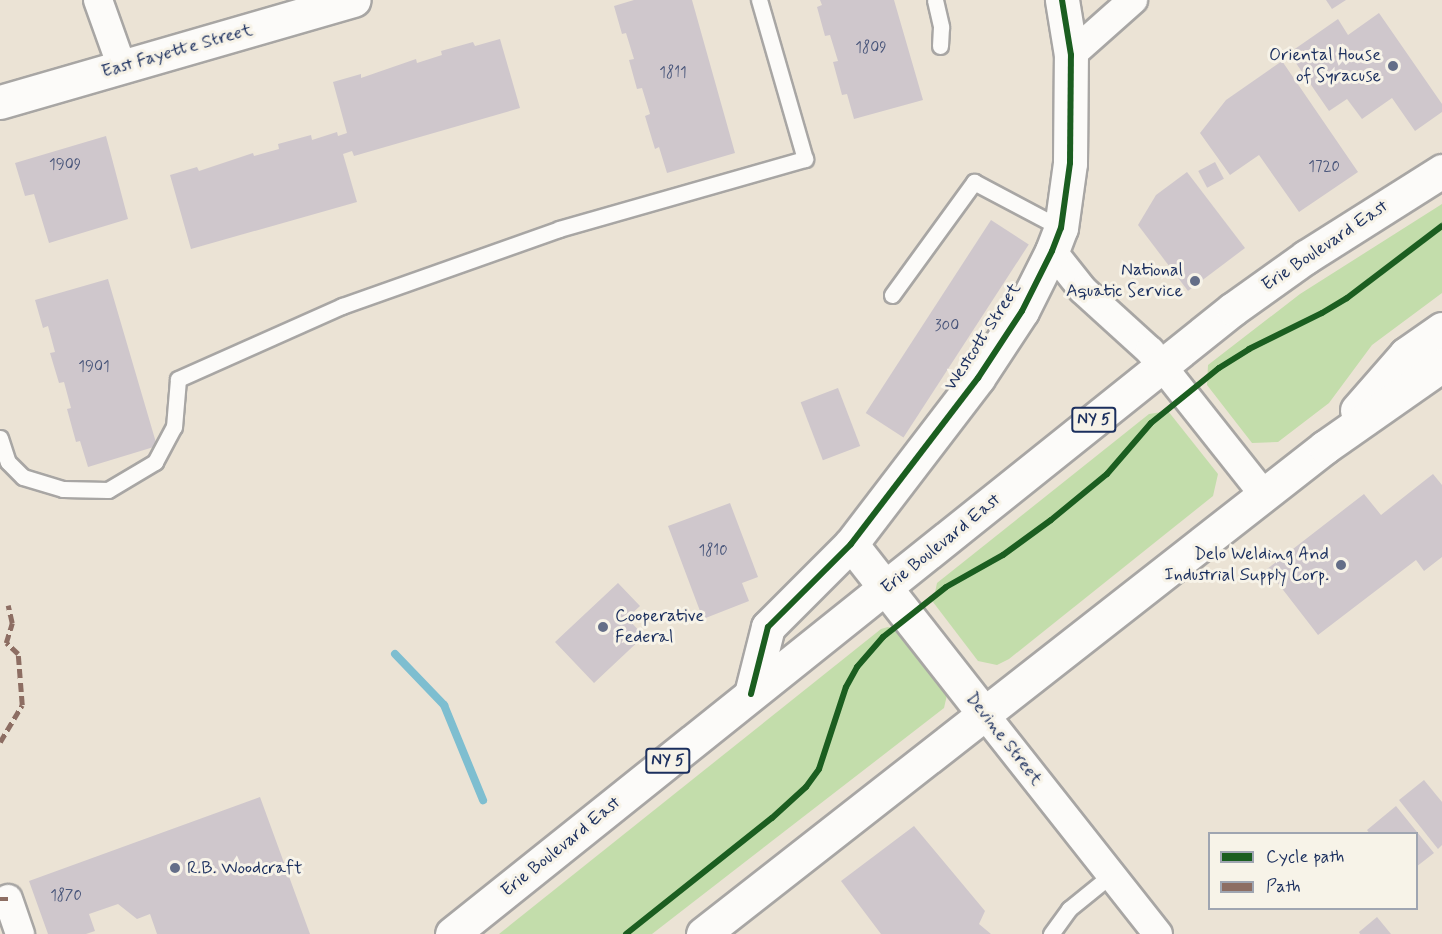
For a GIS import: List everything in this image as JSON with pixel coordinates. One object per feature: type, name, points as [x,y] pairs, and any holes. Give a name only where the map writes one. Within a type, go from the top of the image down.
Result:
[{"type":"main road","name":"East Fayette Street","points":[[0,102],[354,0]]},
{"type":"main road","name":"Westcott Street","points":[[751,694],[768,627],[851,544],[978,378],[1022,311],[1056,239],[1070,163],[1071,55],[1062,0]]},
{"type":"main road","name":"Erie Boulevard East","points":[[452,934],[1233,309],[1306,257],[1442,171]]},
{"type":"main road","points":[[1324,447],[1406,354],[1442,321]]},
{"type":"main road","points":[[1406,354],[1442,329]]},
{"type":"main road","points":[[703,934],[984,716],[1324,447],[1442,365]]},
{"type":"main road","name":"Devine Street","points":[[851,544],[984,716]]},
{"type":"street","points":[[98,0],[122,67]]},
{"type":"street","points":[[1071,55],[1133,0]]},
{"type":"street","points":[[1056,239],[1083,290],[1141,342],[1264,495]]},
{"type":"street","name":"Devine Street","points":[[984,716],[1158,934]]},
{"type":"street","points":[[8,899],[20,934]]},
{"type":"lane","points":[[0,438],[8,462],[22,477],[63,489],[108,490],[155,462],[174,427],[178,379],[342,306],[548,233],[805,159],[759,0]]},
{"type":"lane","points":[[935,0],[941,27],[940,46]]},
{"type":"lane","points":[[892,295],[974,182],[1056,239]]},
{"type":"lane","points":[[1051,934],[1069,909],[1111,875]]},
{"type":"green space","points":[[1442,204],[1442,293],[1372,345],[1329,403],[1278,442],[1252,443],[1207,385],[1208,365],[1300,294]]},
{"type":"green space","points":[[1168,411],[1218,474],[1213,496],[1009,659],[997,665],[978,661],[933,602],[937,583],[1149,414]]},
{"type":"green space","points":[[888,627],[898,630],[944,687],[947,695],[944,708],[652,934],[499,934],[881,629]]},
{"type":"building","points":[[634,0],[692,0],[735,153],[667,173],[659,147],[655,149],[645,116],[650,114],[642,88],[637,89],[629,60],[634,59],[626,33],[622,34],[614,6]]},
{"type":"building","points":[[820,0],[894,0],[923,100],[854,119],[847,94],[842,95],[833,62],[838,61],[830,35],[825,36],[817,7],[822,5]]},
{"type":"building","points":[[1326,0],[1346,0],[1332,9]]},
{"type":"building","points":[[1379,13],[1442,104],[1442,112],[1415,131],[1392,98],[1362,119],[1347,99],[1329,111],[1289,53],[1338,19],[1348,35]]},
{"type":"building","points":[[500,39],[520,108],[354,156],[352,151],[343,154],[357,202],[191,249],[170,175],[197,167],[199,171],[253,153],[254,156],[279,149],[278,144],[311,135],[312,140],[337,132],[338,136],[347,133],[333,82],[361,74],[361,78],[416,59],[417,63],[442,55],[441,51],[473,42],[475,46]]},
{"type":"building","points":[[1282,61],[1358,172],[1299,212],[1259,155],[1230,175],[1200,133],[1226,100]]},
{"type":"building","points":[[106,136],[128,219],[49,243],[34,194],[25,196],[15,163]]},
{"type":"building","points":[[1215,162],[1224,179],[1207,188],[1198,171]]},
{"type":"building","points":[[1187,172],[1245,248],[1188,291],[1138,225],[1156,195]]},
{"type":"building","points":[[991,220],[1029,245],[903,437],[866,413]]},
{"type":"building","points":[[108,279],[157,446],[88,467],[80,441],[76,442],[67,409],[71,408],[64,382],[59,383],[50,353],[55,352],[48,326],[43,328],[35,300]]},
{"type":"building","points":[[838,388],[860,446],[823,460],[801,402]]},
{"type":"building","name":"Delo Welding And Industrial Supply Corp.","points":[[1433,474],[1442,485],[1442,557],[1424,571],[1416,560],[1318,635],[1267,569],[1364,494],[1381,515]]},
{"type":"building","points":[[730,503],[758,577],[742,583],[749,601],[703,619],[668,526]]},
{"type":"building","name":"Cooperative Federal","points":[[618,583],[640,606],[627,618],[644,636],[594,683],[555,642]]},
{"type":"building","points":[[1424,780],[1442,802],[1442,845],[1438,849],[1399,800]]},
{"type":"building","name":"R.B. Woodcraft","points":[[260,797],[310,934],[157,934],[150,914],[137,919],[118,904],[89,914],[95,931],[86,934],[48,934],[29,881]]},
{"type":"building","points":[[1396,806],[1417,832],[1368,832],[1367,830]]},
{"type":"building","points":[[914,826],[985,911],[979,924],[991,934],[881,934],[841,881]]},
{"type":"building","points":[[1418,833],[1434,853],[1418,865]]},
{"type":"building","points":[[1377,917],[1391,934],[1360,934],[1359,932]]},
{"type":"waterway","points":[[395,654],[444,705],[483,800]]},
{"type":"marked path","points":[[0,742],[22,705],[18,654],[6,643],[12,623],[8,605]]},
{"type":"marked path","points":[[0,899],[8,899]]},
{"type":"cycle path","points":[[751,694],[768,627],[851,544],[978,378],[1022,311],[1052,251],[1061,228],[1070,163],[1071,55],[1062,0]]},
{"type":"cycle path","points":[[626,934],[772,818],[806,787],[819,769],[846,687],[857,667],[883,637],[946,587],[1003,555],[1051,520],[1107,474],[1151,423],[1219,368],[1249,349],[1347,298],[1442,226]]},
{"type":"place","name":"Oriental House of Syracuse","points":[[1393,66]]},
{"type":"place","name":"National Aquatic Service","points":[[1195,281]]},
{"type":"place","name":"Delo Welding And Industrial Supply Corp.","points":[[1341,565]]},
{"type":"place","name":"Cooperative Federal","points":[[603,627]]},
{"type":"place","name":"R.B. Woodcraft","points":[[175,868]]}]
